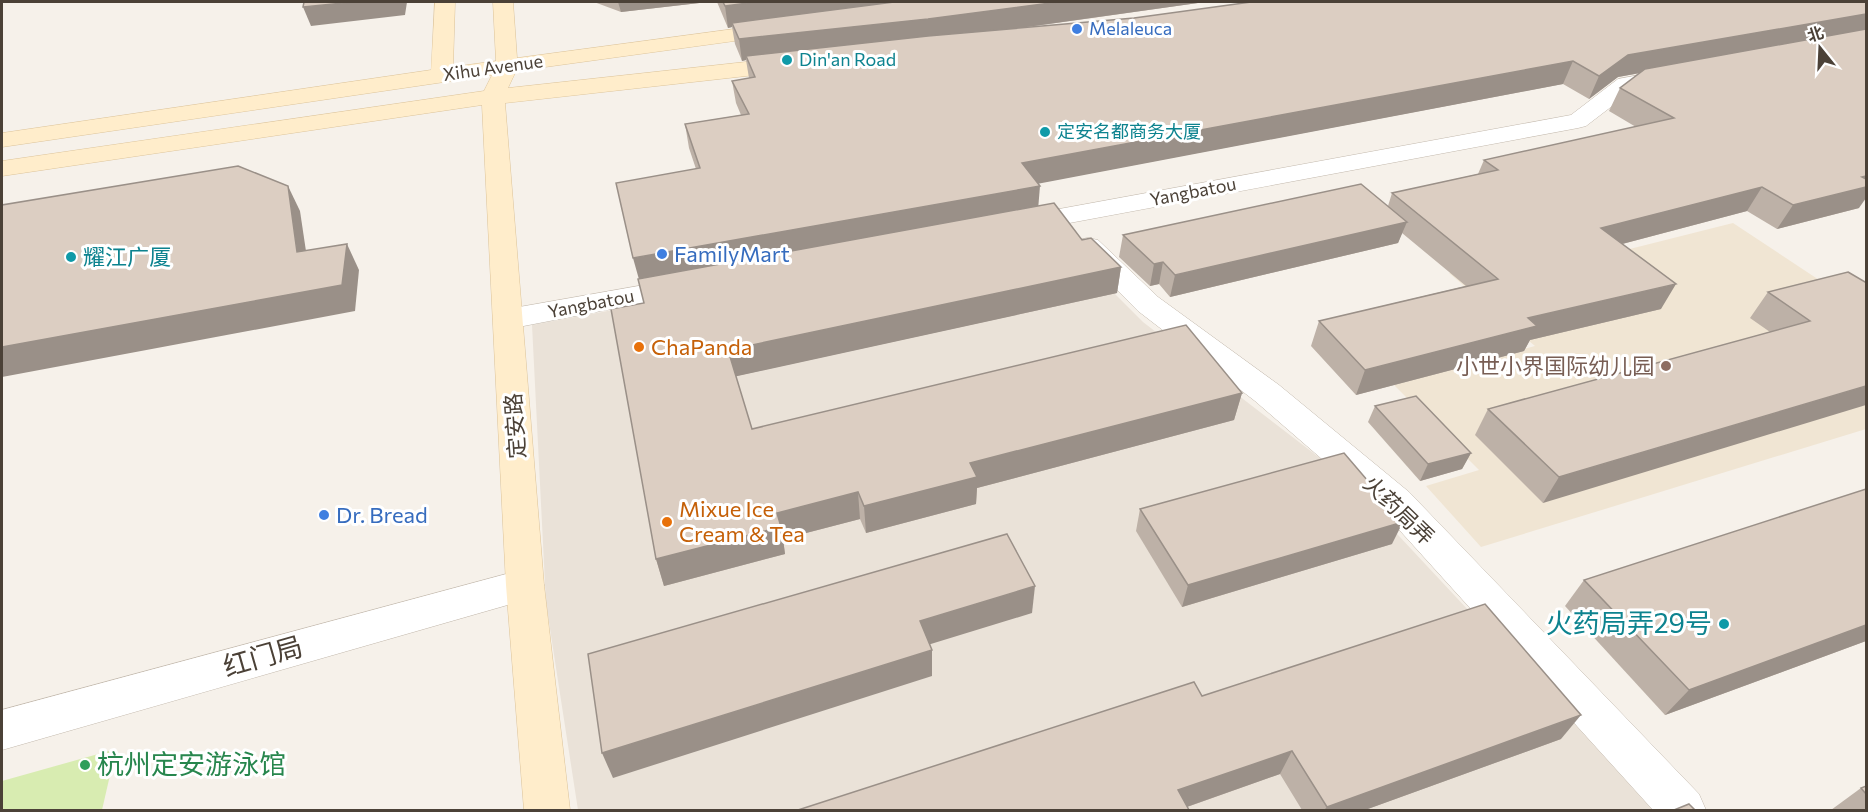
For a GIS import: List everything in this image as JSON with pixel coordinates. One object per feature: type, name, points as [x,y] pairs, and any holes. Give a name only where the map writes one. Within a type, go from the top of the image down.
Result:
[{"type":"main road","points":[[445,2],[442,75],[493,98],[507,66],[503,2]]},
{"type":"main road","name":"Xihu Avenue","points":[[2,140],[442,75],[796,26]]},
{"type":"main road","name":"Xihu Avenue","points":[[2,169],[493,98],[811,62]]},
{"type":"main road","name":"定安路","points":[[493,98],[525,585],[547,810]]},
{"type":"street","name":"Yangbatou","points":[[1000,228],[1578,121],[1626,84],[1683,74]]},
{"type":"street","name":"火药局弄","points":[[1059,217],[1148,304],[1267,393],[1396,502],[1683,810]]},
{"type":"street","name":"Yangbatou","points":[[508,320],[707,282]]},
{"type":"street","name":"红门局","points":[[2,730],[525,585]]},
{"type":"shaded area","name":"小世小界国际幼儿园","points":[[1733,223],[1866,311],[1866,429],[1481,547],[1426,486],[1479,470],[1394,385],[1535,346],[1449,273],[1568,244],[1598,257]]},
{"type":"shaded area","points":[[1050,229],[1143,322],[1342,475],[1655,810],[578,810],[546,603],[532,325]]},
{"type":"green space","name":"杭州定安游泳馆","points":[[116,749],[102,810],[2,810],[2,781]]},
{"type":"building","points":[[304,2],[353,2],[303,7]]},
{"type":"building","points":[[723,2],[755,2],[725,6]]},
{"type":"building","points":[[894,2],[1058,2],[928,19],[739,39],[732,23]]},
{"type":"building","name":"定安名都商务大厦","points":[[1251,2],[1866,2],[1866,14],[1628,55],[1599,76],[1573,61],[1022,163],[1040,186],[633,258],[616,183],[700,168],[685,124],[749,114],[732,81],[755,77],[746,56],[928,36],[1134,18]]},
{"type":"building","points":[[1866,29],[1866,176],[1862,177],[1866,179],[1866,187],[1793,205],[1762,187],[1601,228],[1676,284],[1528,318],[1537,326],[1365,370],[1319,321],[1498,279],[1392,193],[1498,170],[1484,160],[1674,118],[1620,88],[1645,69]]},
{"type":"building","points":[[238,166],[288,186],[297,252],[347,244],[342,285],[2,347],[2,205]]},
{"type":"building","points":[[1361,184],[1407,222],[1175,275],[1163,262],[1154,264],[1123,235]]},
{"type":"building","points":[[1054,203],[1082,240],[1091,238],[1121,267],[728,350],[752,429],[1186,325],[1242,393],[970,463],[977,477],[864,506],[858,492],[777,513],[781,527],[656,559],[611,309],[644,303],[638,279]]},
{"type":"building","points":[[1848,272],[1866,282],[1866,386],[1559,477],[1488,409],[1810,321],[1768,292]]},
{"type":"building","points":[[1416,396],[1471,453],[1428,464],[1375,406]]},
{"type":"building","points":[[1344,453],[1403,522],[1188,585],[1140,509]]},
{"type":"building","name":"火药局弄29号","points":[[1866,489],[1866,625],[1689,690],[1584,580]]},
{"type":"building","points":[[1007,534],[1035,586],[920,621],[932,650],[602,753],[588,654]]},
{"type":"building","points":[[1485,604],[1581,715],[1327,807],[1292,751],[1178,790],[1189,810],[798,810],[1194,682],[1202,696]]},
{"type":"building","points":[[1689,804],[1695,810],[1674,810]]},
{"type":"place","name":"Melaleuca","points":[[1077,29]]},
{"type":"place","name":"Din'an Road","points":[[787,60]]},
{"type":"place","name":"定安名都商务大厦","points":[[1045,132]]},
{"type":"place","name":"FamilyMart","points":[[662,254]]},
{"type":"place","name":"耀江广厦","points":[[71,257]]},
{"type":"place","name":"ChaPanda","points":[[639,347]]},
{"type":"place","name":"小世小界国际幼儿园","points":[[1666,366]]},
{"type":"place","name":"Dr. Bread","points":[[324,515]]},
{"type":"place","name":"Mixue Ice Cream & Tea","points":[[667,522]]},
{"type":"place","name":"火药局弄29号","points":[[1724,624]]},
{"type":"place","name":"杭州定安游泳馆","points":[[85,765]]}]
